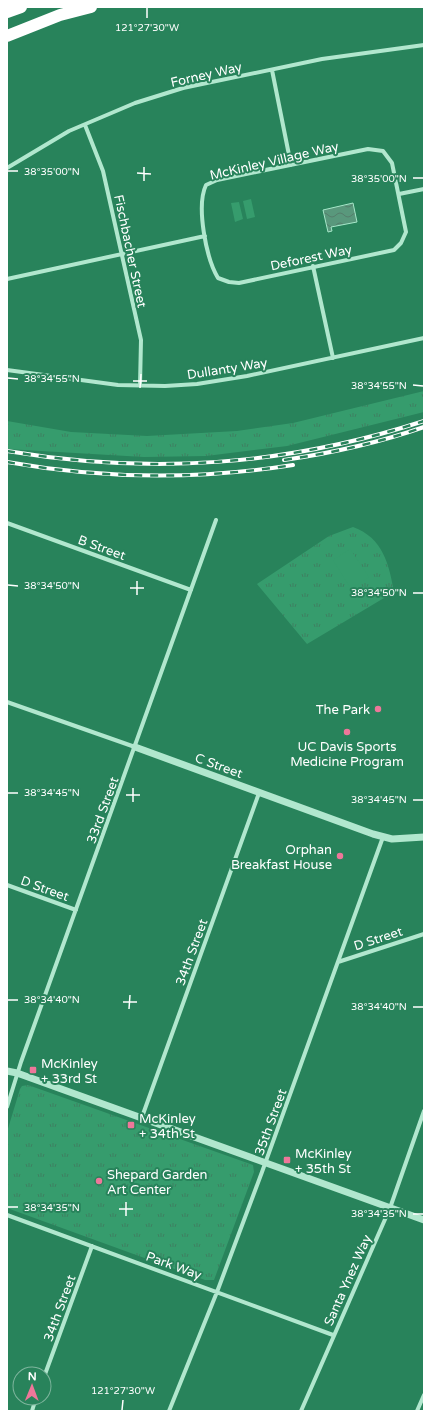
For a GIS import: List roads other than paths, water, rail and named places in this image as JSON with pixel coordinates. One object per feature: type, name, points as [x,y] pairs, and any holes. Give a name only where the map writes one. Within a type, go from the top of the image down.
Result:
[{"type":"highway","points":[[7,12],[21,7]]},
{"type":"highway","points":[[7,36],[60,15],[91,7]]},
{"type":"street","name":"Forney Way","points":[[7,168],[69,131],[135,103],[183,88],[360,52],[424,45]]},
{"type":"street","points":[[272,70],[291,164]]},
{"type":"street","name":"Fischbacher Street","points":[[84,125],[103,171],[141,340],[140,385]]},
{"type":"street","name":"McKinley Village Way","points":[[205,236],[202,204],[203,193],[206,185],[217,180],[368,149],[383,151],[392,163],[399,194]]},
{"type":"street","points":[[399,194],[424,188]]},
{"type":"street","name":"Deforest Way","points":[[205,236],[213,270],[218,278],[229,282],[239,283],[313,266],[394,250],[401,243],[406,232],[399,194]]},
{"type":"street","points":[[7,279],[205,236]]},
{"type":"street","points":[[313,266],[333,358]]},
{"type":"street","name":"Dullanty Way","points":[[7,370],[91,382],[165,386],[216,382],[424,338]]},
{"type":"street","name":"33rd Street","points":[[7,1107],[17,1073],[216,520]]},
{"type":"street","name":"B Street","points":[[7,523],[191,590]]},
{"type":"street","name":"C Street","points":[[7,702],[383,837],[408,839],[424,837]]},
{"type":"street","name":"34th Street","points":[[142,1117],[259,793]]},
{"type":"street","name":"35th Street","points":[[170,1411],[217,1292],[266,1161],[383,837]]},
{"type":"street","name":"D Street","points":[[7,885],[76,910]]},
{"type":"street","name":"D Street","points":[[338,962],[424,934]]},
{"type":"street","points":[[7,1071],[17,1073],[266,1161],[424,1220]]},
{"type":"street","name":"Santa Ynez Way","points":[[300,1411],[390,1208],[424,1111]]},
{"type":"street","name":"Park Way","points":[[7,1215],[334,1335]]},
{"type":"street","name":"34th Street","points":[[48,1366],[92,1246]]},
{"type":"street","points":[[417,1411],[424,1395]]},
{"type":"water","points":[[353,203],[357,222],[331,227],[332,231],[328,232],[323,210]]},
{"type":"railway","points":[[7,451],[113,463],[165,464],[217,462],[269,457],[320,448],[372,436],[424,421]]},
{"type":"railway","points":[[284,460],[355,447],[424,427]]},
{"type":"railway","points":[[7,462],[78,472],[150,476],[222,473],[293,465]]},
{"type":"place","name":"The Park","points":[[378,709]]},
{"type":"place","name":"UC Davis Sports Medicine Program","points":[[347,732]]},
{"type":"place","name":"Orphan Breakfast House","points":[[340,856]]},
{"type":"place","name":"McKinley + 33rd St","points":[[33,1070]]},
{"type":"place","name":"McKinley + 34th St","points":[[131,1125]]},
{"type":"place","name":"McKinley + 35th St","points":[[287,1160]]},
{"type":"place","name":"Shepard Garden Art Center","points":[[99,1181]]}]
